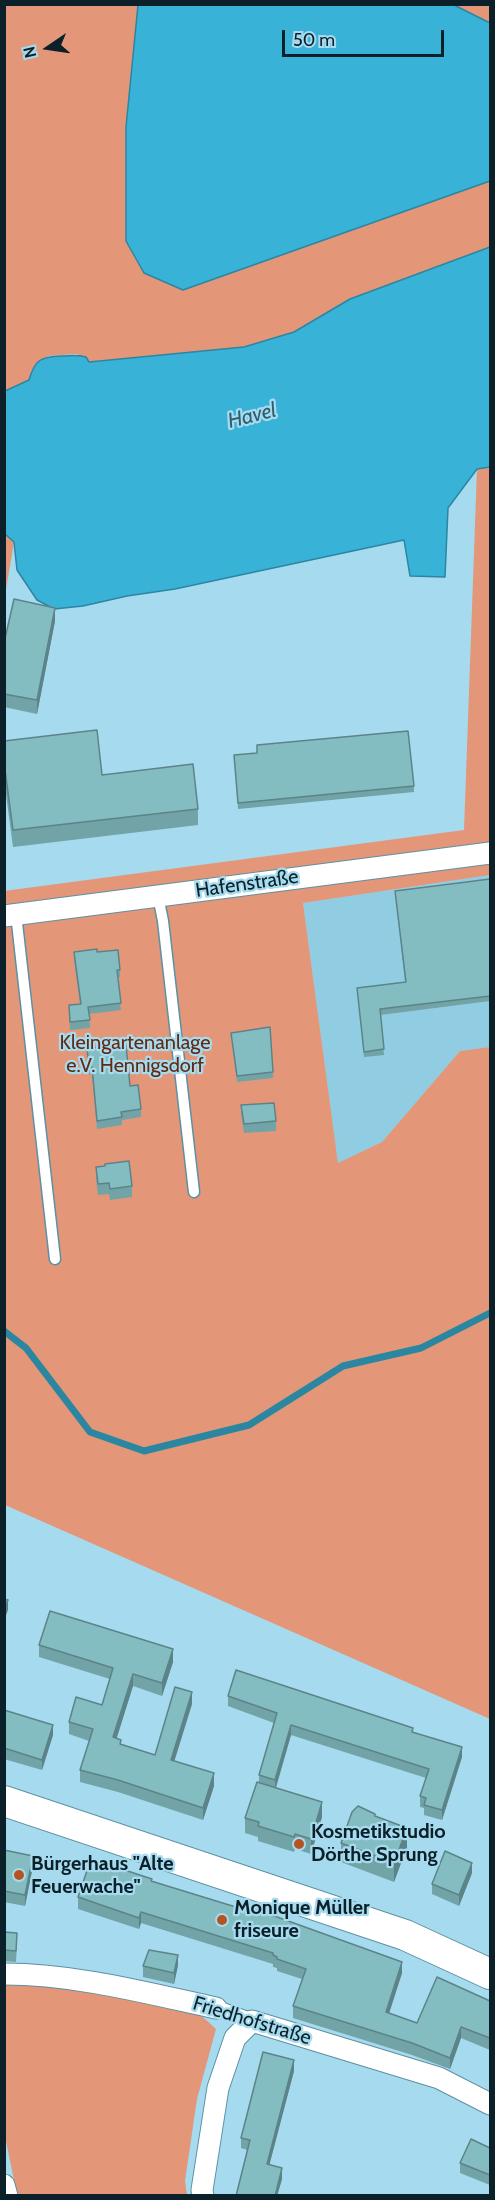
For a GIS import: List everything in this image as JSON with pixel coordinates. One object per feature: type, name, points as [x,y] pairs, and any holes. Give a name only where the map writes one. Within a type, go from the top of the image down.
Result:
[{"type":"main road","points":[[4,1801],[405,1935],[490,1974]]},
{"type":"street","name":"Hafenstraße","points":[[10,915],[490,853]]},
{"type":"street","name":"Friedhofstraße","points":[[4,1974],[29,1974],[124,1988],[216,2008],[439,2078],[490,2104]]},
{"type":"street","points":[[203,2196],[202,2190],[218,2088],[235,2038],[252,2021]]},
{"type":"street","points":[[4,2185],[7,2196]]},
{"type":"lane","points":[[158,897],[163,921],[194,1192]]},
{"type":"lane","points":[[10,915],[55,1259]]},
{"type":"shaded area","points":[[490,875],[490,1047],[460,1051],[382,1142],[338,1164],[303,903]]},
{"type":"green space","points":[[5,5],[138,5],[126,127],[183,290],[490,181],[490,247],[350,299],[294,332],[244,347],[88,362],[77,354],[48,356],[31,372],[29,380],[5,391]]},
{"type":"green space","points":[[454,5],[490,5],[490,23]]},
{"type":"green space","name":"Kleingartenanlage e.V. Hennigsdorf","points":[[490,467],[490,875],[303,903],[338,1163],[382,1142],[460,1051],[490,1047],[490,1719],[5,1505],[4,891],[464,830],[477,469]]},
{"type":"green space","points":[[5,534],[14,542],[5,595]]},
{"type":"green space","points":[[4,1984],[81,1988],[195,2010],[216,2029],[197,2099],[185,2181],[187,2195],[17,2195],[5,2136]]},
{"type":"water","points":[[138,5],[454,5],[490,23],[490,181],[183,290],[144,273],[126,241],[126,127]]},
{"type":"water","name":"Havel","points":[[490,247],[490,467],[477,469],[448,508],[445,577],[410,576],[404,540],[175,589],[127,596],[83,606],[54,609],[37,600],[17,570],[14,542],[5,534],[5,391],[29,380],[36,363],[48,357],[77,355],[86,357],[89,362],[244,347],[294,332],[350,299]]},
{"type":"building","points":[[14,599],[55,608],[37,700],[4,694],[4,643]]},
{"type":"building","points":[[97,730],[102,775],[193,764],[198,809],[13,830],[4,762],[4,741]]},
{"type":"building","points":[[408,731],[414,786],[238,803],[234,755],[257,753],[257,745]]},
{"type":"building","points":[[490,879],[490,996],[380,1009],[384,1049],[364,1052],[357,988],[406,982],[395,891]]},
{"type":"building","points":[[97,949],[97,952],[118,950],[120,970],[117,970],[121,1003],[88,1007],[90,1020],[70,1022],[69,1005],[81,1004],[74,952]]},
{"type":"building","points":[[270,1027],[273,1072],[237,1076],[231,1033]]},
{"type":"building","points":[[126,1045],[130,1086],[138,1085],[141,1109],[121,1112],[122,1117],[97,1121],[92,1067],[89,1067],[87,1048]]},
{"type":"building","points":[[274,1103],[276,1121],[244,1124],[241,1105]]},
{"type":"building","points":[[129,1161],[132,1186],[110,1189],[109,1183],[98,1184],[96,1167]]},
{"type":"building","points":[[50,1611],[173,1649],[162,1683],[133,1674],[113,1737],[121,1740],[120,1744],[155,1755],[175,1687],[192,1692],[171,1760],[214,1773],[203,1808],[80,1770],[93,1729],[69,1722],[76,1697],[102,1705],[113,1668],[39,1645]]},
{"type":"building","points":[[236,1670],[413,1728],[412,1732],[462,1747],[442,1810],[424,1805],[426,1798],[420,1796],[429,1769],[291,1725],[275,1780],[259,1775],[277,1713],[228,1696]]},
{"type":"building","points":[[4,1710],[53,1725],[42,1760],[4,1748]]},
{"type":"building","points":[[257,1782],[322,1802],[311,1839],[295,1834],[294,1837],[258,1826],[259,1822],[245,1818]]},
{"type":"building","points":[[358,1806],[375,1816],[407,1828],[394,1863],[341,1843],[352,1812]]},
{"type":"building","points":[[4,1850],[33,1856],[25,1895],[4,1891]]},
{"type":"building","points":[[445,1851],[472,1863],[459,1895],[432,1884]]},
{"type":"building","points":[[91,1859],[152,1879],[151,1881],[239,1908],[241,1904],[402,1962],[386,2012],[417,2023],[437,1977],[490,2001],[490,2038],[461,2027],[450,2058],[412,2043],[293,2006],[306,1969],[277,1959],[273,1953],[141,1912],[139,1918],[78,1897]]},
{"type":"building","points":[[4,1932],[17,1933],[16,1951],[4,1950]]},
{"type":"building","points":[[149,1950],[178,1955],[174,1973],[143,1966]]},
{"type":"building","points":[[263,2052],[294,2060],[267,2164],[282,2168],[275,2196],[236,2196],[250,2140],[241,2138]]},
{"type":"building","points":[[471,2139],[490,2148],[490,2175],[460,2163]]},
{"type":"waterway","points":[[4,1331],[26,1348],[90,1432],[144,1451],[249,1425],[343,1366],[421,1348],[490,1313]]},
{"type":"place","name":"Kosmetikstudio Dörthe Sprung","points":[[299,1844]]},
{"type":"place","name":"Bürgerhaus \"Alte Feuerwache\"","points":[[19,1875]]},
{"type":"place","name":"Monique Müller friseure","points":[[222,1920]]}]
